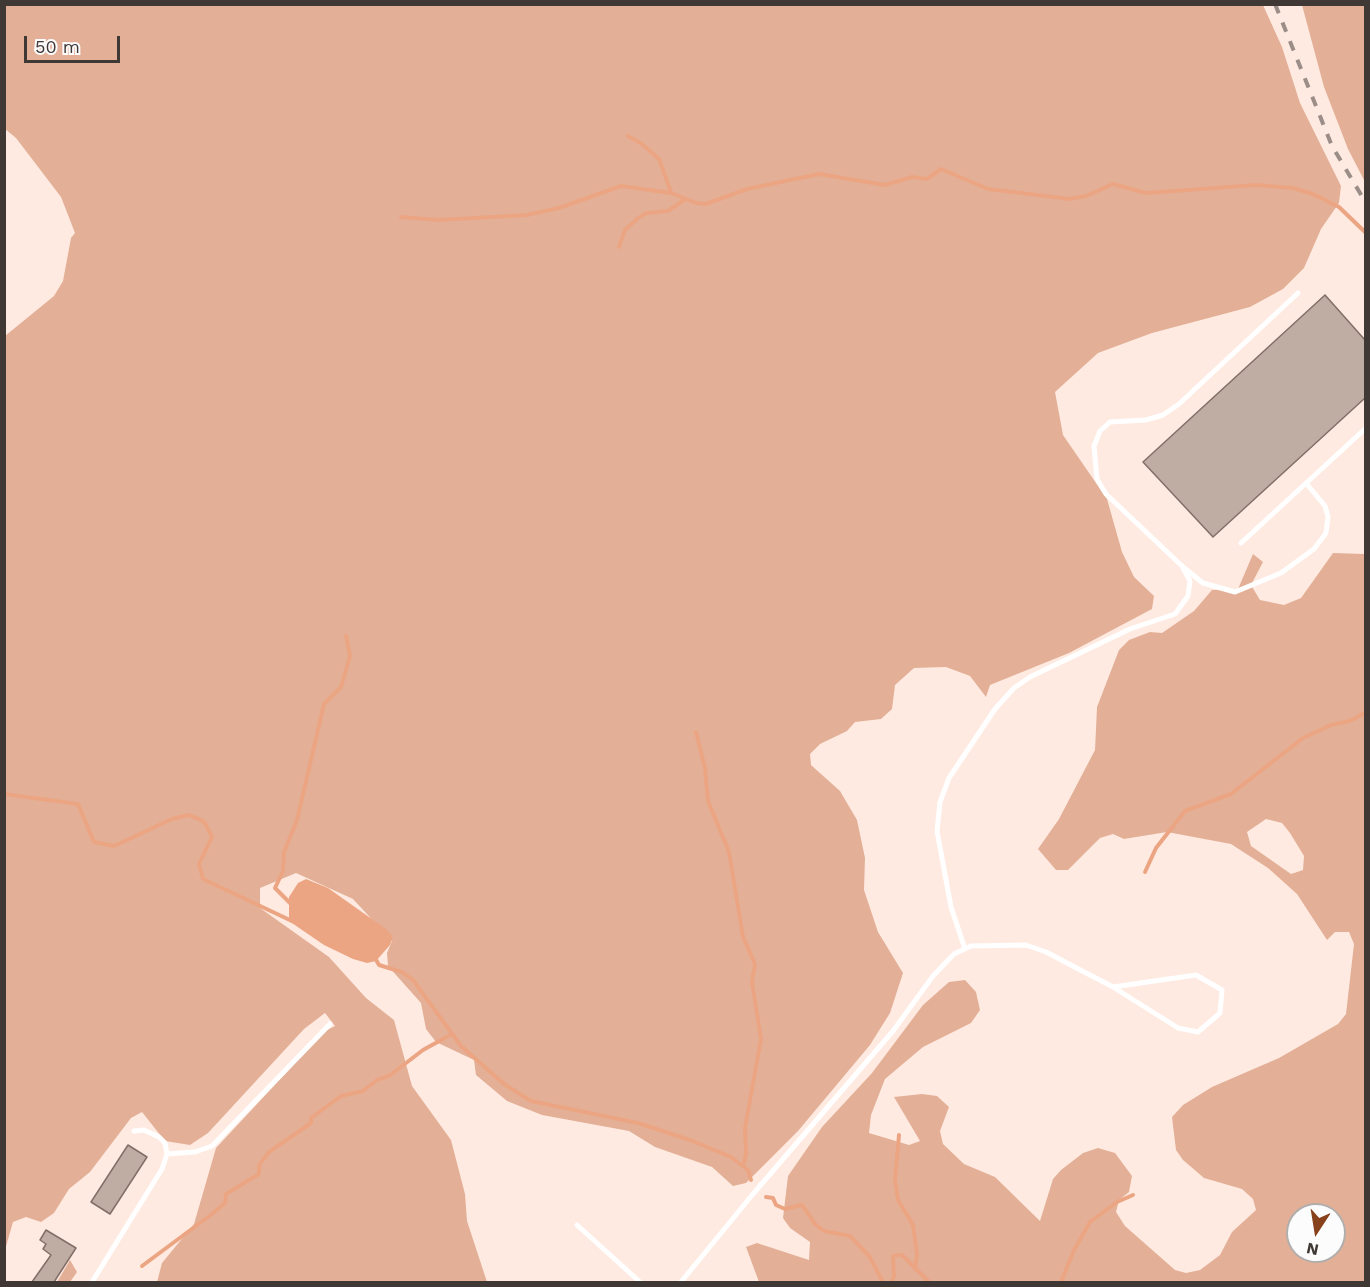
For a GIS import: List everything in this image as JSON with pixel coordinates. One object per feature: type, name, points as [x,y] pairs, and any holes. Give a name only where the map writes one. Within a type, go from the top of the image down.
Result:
[{"type":"lane","points":[[1298,293],[1179,404],[1163,415],[1146,420],[1110,422],[1100,430],[1094,446],[1096,479],[1106,494],[1203,583],[1235,592],[1281,573],[1314,549],[1326,533],[1328,517],[1325,506],[1306,483]]},
{"type":"lane","points":[[1241,543],[1365,428]]},
{"type":"lane","points":[[964,949],[951,908],[937,831],[940,802],[949,778],[995,709],[1014,688],[1030,677],[1130,629],[1175,614],[1188,596],[1190,581],[1182,566]]},
{"type":"lane","points":[[681,1282],[893,1031],[933,976],[954,954],[971,946],[1026,945],[1046,952],[1113,987],[1178,1028],[1198,1032],[1220,1013],[1222,990],[1196,975],[1113,987]]},
{"type":"lane","points":[[167,1154],[195,1152],[212,1146],[330,1024]]},
{"type":"lane","points":[[92,1282],[162,1169],[167,1154],[165,1143],[159,1137],[144,1130],[134,1131]]},
{"type":"lane","points":[[577,1225],[640,1282]]},
{"type":"shaded area","points":[[5,5],[1263,5],[1282,47],[1300,103],[1341,186],[1339,203],[1321,229],[1304,268],[1283,289],[1250,307],[1152,333],[1098,353],[1055,392],[1063,435],[1107,499],[1122,552],[1134,577],[1154,596],[1152,609],[1069,653],[990,685],[986,697],[970,676],[946,667],[914,668],[895,685],[892,709],[881,719],[855,722],[847,731],[820,744],[810,754],[811,765],[840,791],[857,820],[865,858],[864,890],[878,932],[903,973],[890,1013],[870,1045],[798,1131],[746,1183],[733,1186],[712,1167],[655,1147],[629,1131],[542,1115],[507,1101],[476,1075],[474,1060],[436,1042],[426,1029],[421,1003],[388,966],[387,953],[392,941],[353,899],[296,873],[260,888],[260,908],[329,957],[366,998],[394,1020],[412,1086],[451,1140],[465,1194],[467,1221],[487,1282],[157,1282],[162,1263],[194,1224],[216,1148],[325,1031],[335,1026],[325,1013],[304,1029],[208,1133],[190,1145],[165,1141],[142,1112],[131,1118],[90,1172],[69,1189],[54,1213],[41,1222],[26,1217],[13,1222],[5,1250],[5,336],[54,296],[63,281],[71,238],[75,233],[61,197],[16,138],[5,129]]},
{"type":"shaded area","points":[[1302,5],[1365,5],[1365,182],[1348,149],[1324,87]]},
{"type":"shaded area","points":[[1333,553],[1365,554],[1365,1282],[759,1282],[746,1247],[757,1243],[809,1260],[810,1242],[790,1228],[783,1218],[788,1176],[822,1127],[872,1073],[923,1005],[949,982],[965,980],[976,992],[980,1010],[971,1023],[923,1047],[885,1079],[871,1115],[869,1133],[909,1145],[920,1141],[894,1097],[922,1094],[937,1096],[949,1107],[940,1131],[943,1144],[964,1164],[995,1177],[1040,1221],[1053,1179],[1061,1170],[1083,1153],[1098,1148],[1115,1153],[1132,1176],[1129,1192],[1119,1200],[1116,1212],[1125,1226],[1175,1270],[1186,1273],[1200,1270],[1220,1255],[1232,1232],[1256,1210],[1253,1199],[1242,1189],[1204,1178],[1183,1160],[1176,1150],[1172,1117],[1183,1105],[1212,1087],[1279,1058],[1338,1024],[1346,1014],[1354,944],[1349,932],[1335,932],[1327,940],[1297,894],[1268,868],[1231,844],[1167,832],[1124,839],[1113,834],[1100,838],[1068,870],[1056,870],[1038,849],[1059,819],[1095,750],[1097,707],[1119,650],[1129,640],[1150,632],[1162,633],[1194,611],[1212,590],[1238,589],[1253,554],[1263,562],[1251,585],[1260,600],[1284,605],[1301,598]],"holes":[[[1266,819],[1282,823],[1304,856],[1303,870],[1291,874],[1251,846],[1247,832]]]},
{"type":"shaded area","points":[[306,879],[328,888],[386,929],[393,937],[390,945],[376,961],[367,963],[353,959],[324,945],[289,921],[289,897],[298,883]]},
{"type":"shaded area","points":[[70,1260],[77,1272],[70,1282],[57,1282]]},
{"type":"building","points":[[1325,295],[1365,340],[1365,398],[1213,537],[1143,462]]},
{"type":"building","points":[[128,1145],[147,1157],[110,1214],[91,1202]]},
{"type":"building","points":[[46,1230],[76,1248],[54,1282],[32,1282],[51,1255],[43,1249],[46,1244],[40,1240]]},
{"type":"waterway","points":[[628,136],[642,144],[659,159],[671,192]]},
{"type":"waterway","points":[[401,217],[438,220],[527,215],[559,208],[621,186],[671,193],[696,203],[706,204],[747,189],[819,174],[885,185],[912,177],[927,179],[941,169],[988,189],[1070,199],[1086,196],[1113,184],[1146,193],[1256,185],[1293,188],[1313,194],[1339,207],[1366,233]]},
{"type":"waterway","points":[[619,247],[625,230],[638,218],[647,213],[668,211],[684,200]]},
{"type":"waterway","points":[[292,905],[275,888],[283,871],[284,852],[297,820],[324,704],[341,687],[350,656],[346,636]]},
{"type":"waterway","points":[[1145,872],[1156,848],[1185,811],[1231,794],[1303,738],[1331,725],[1350,721],[1366,712]]},
{"type":"waterway","points":[[696,732],[705,768],[708,801],[729,852],[743,937],[755,964],[752,982],[761,1039],[745,1128],[746,1154],[743,1166]]},
{"type":"waterway","points":[[4,794],[78,804],[94,842],[114,846],[172,819],[188,815],[199,819],[205,823],[212,837],[199,864],[203,879],[294,922]]},
{"type":"waterway","points":[[375,958],[379,965],[402,972],[413,980],[461,1046],[504,1084],[531,1101],[638,1123],[690,1140],[731,1157],[748,1170],[751,1180]]},
{"type":"waterway","points":[[142,1266],[225,1203],[226,1194],[259,1174],[259,1165],[269,1152],[311,1123],[311,1118],[341,1096],[363,1091],[377,1080],[389,1076],[423,1050],[452,1034]]},
{"type":"waterway","points":[[899,1135],[895,1180],[898,1200],[913,1225],[917,1255],[915,1269]]},
{"type":"waterway","points":[[1061,1282],[1074,1250],[1090,1222],[1117,1202],[1133,1195]]},
{"type":"waterway","points":[[766,1197],[773,1198],[776,1205],[785,1209],[802,1205],[815,1224],[824,1231],[850,1236],[869,1256],[883,1282]]},
{"type":"waterway","points":[[891,1282],[894,1277],[893,1256],[902,1255],[929,1282]]},
{"type":"railway","points":[[1275,4],[1332,146],[1366,203]]}]
